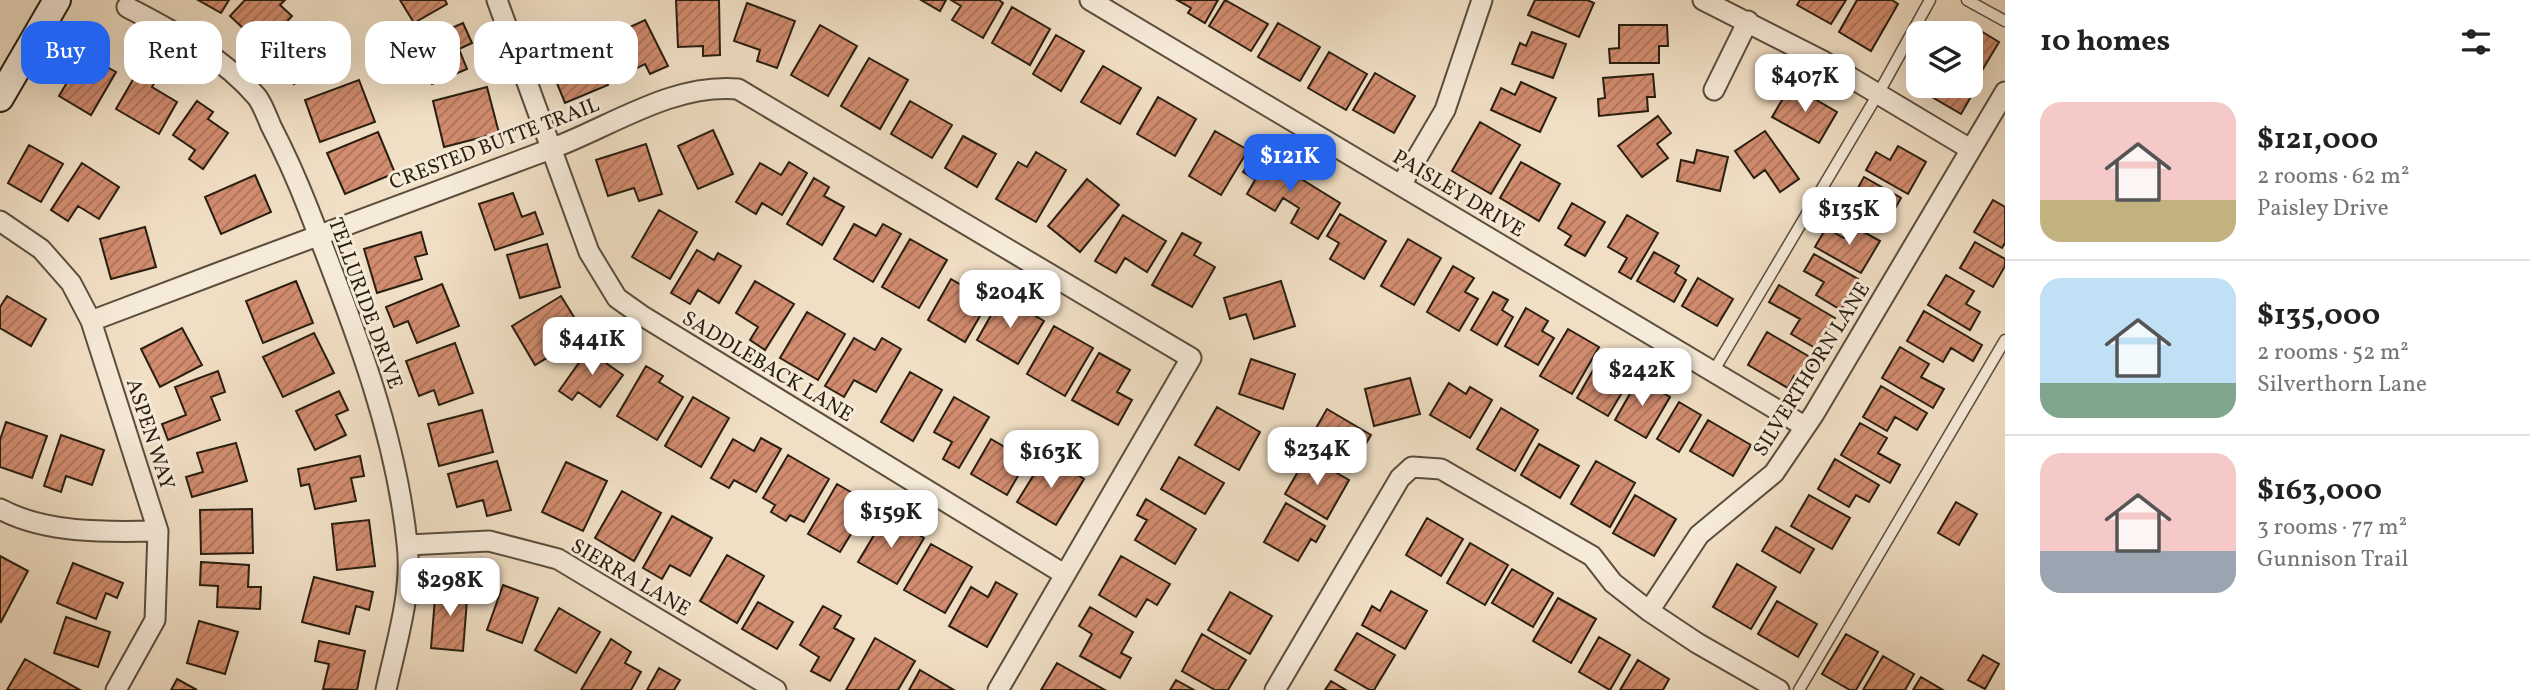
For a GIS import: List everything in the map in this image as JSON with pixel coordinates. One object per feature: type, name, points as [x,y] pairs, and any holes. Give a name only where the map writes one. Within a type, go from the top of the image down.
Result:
[{"type":"main road","points":[[0,98],[57,0]]},
{"type":"street","name":"SADDLEBACK LANE","points":[[497,0],[589,252],[617,298],[1064,573]]},
{"type":"street","name":"PAISLEY DRIVE","points":[[1090,0],[1804,426]]},
{"type":"street","points":[[1401,185],[1445,110],[1482,0]]},
{"type":"street","points":[[1703,0],[1823,61],[1970,149]]},
{"type":"street","name":"TELLURIDE DRIVE","points":[[127,7],[181,35],[225,65],[259,99],[292,167],[318,234],[368,366],[390,444],[408,545],[406,595],[386,690]]},
{"type":"street","points":[[1714,90],[1748,21]]},
{"type":"street","name":"CRESTED BUTTE TRAIL","points":[[91,321],[318,234],[552,149],[668,99],[701,89],[738,89],[1191,358],[1064,573]]},
{"type":"street","name":"SILVERTHORN LANE","points":[[1649,611],[1699,535],[1774,474],[1814,414],[2005,92]]},
{"type":"street","name":"ASPEN WAY","points":[[0,222],[41,249],[71,283],[91,321],[158,531],[155,620],[116,690]]},
{"type":"street","points":[[1275,690],[1400,478],[1412,467],[1441,469],[1592,556],[1613,583],[1649,611],[1779,690]]},
{"type":"street","points":[[0,509],[16,517],[91,533],[158,531]]},
{"type":"street","name":"SIERRA LANE","points":[[408,545],[489,541],[558,559],[776,690]]},
{"type":"street","points":[[998,690],[1064,573]]},
{"type":"lane","points":[[1713,372],[1878,94],[1930,0]]},
{"type":"lane","points":[[1967,0],[2005,21]]},
{"type":"lane","points":[[1799,690],[2005,340]]},
{"type":"building","points":[[198,0],[229,0],[221,13]]},
{"type":"building","points":[[245,0],[285,0],[280,5],[292,16],[287,21],[236,22],[230,16]]},
{"type":"building","points":[[400,0],[445,0],[447,4],[413,21]]},
{"type":"building","points":[[676,0],[719,0],[720,55],[703,56],[703,46],[678,47]]},
{"type":"building","points":[[921,0],[946,0],[940,11]]},
{"type":"building","points":[[951,0],[999,0],[1003,3],[983,38],[952,20],[961,6]]},
{"type":"building","points":[[1177,0],[1218,0],[1205,23],[1188,13],[1191,8]]},
{"type":"building","points":[[1225,0],[1268,24],[1251,51],[1209,26]]},
{"type":"building","points":[[1535,0],[1587,0],[1594,3],[1579,37],[1528,15]]},
{"type":"building","points":[[1800,0],[1846,0],[1831,24],[1797,5]]},
{"type":"building","points":[[1857,0],[1892,0],[1898,4],[1871,51],[1839,32]]},
{"type":"building","points":[[747,3],[795,21],[777,68],[757,61],[760,50],[734,41]]},
{"type":"building","points":[[1012,7],[1050,29],[1030,65],[992,43]]},
{"type":"building","points":[[645,20],[668,66],[650,74],[645,64],[638,68],[638,23]]},
{"type":"building","points":[[463,23],[472,43],[460,49],[460,24]]},
{"type":"building","points":[[1278,23],[1320,47],[1300,81],[1258,57]]},
{"type":"building","points":[[820,25],[857,46],[828,96],[791,75]]},
{"type":"building","points":[[1619,25],[1667,25],[1668,46],[1659,46],[1659,63],[1610,63],[1609,49],[1619,48]]},
{"type":"building","points":[[1532,32],[1566,44],[1553,78],[1512,64],[1520,43],[1526,46]]},
{"type":"building","points":[[1983,32],[1999,42],[1983,69]]},
{"type":"building","points":[[1056,35],[1084,51],[1061,91],[1033,74]]},
{"type":"building","points":[[460,52],[467,69],[460,72]]},
{"type":"building","points":[[1329,52],[1367,74],[1346,110],[1308,88]]},
{"type":"building","points":[[869,58],[908,80],[880,129],[841,106]]},
{"type":"building","points":[[1103,66],[1141,88],[1120,124],[1081,102]]},
{"type":"building","points":[[110,69],[116,72],[110,82]]},
{"type":"building","points":[[1375,73],[1415,96],[1394,133],[1353,110]]},
{"type":"building","points":[[1653,74],[1655,97],[1647,97],[1648,111],[1599,116],[1598,99],[1605,98],[1603,78]]},
{"type":"building","points":[[359,80],[375,122],[320,142],[305,100]]},
{"type":"building","points":[[1521,82],[1556,98],[1540,132],[1491,110],[1501,88],[1515,95]]},
{"type":"building","points":[[66,84],[109,84],[91,115],[59,96]]},
{"type":"building","points":[[130,84],[154,84],[152,87],[177,102],[159,134],[116,109]]},
{"type":"building","points":[[557,84],[608,84],[608,85],[565,103]]},
{"type":"building","points":[[1791,85],[1837,112],[1819,143],[1772,117]]},
{"type":"building","points":[[487,87],[499,133],[444,147],[433,101]]},
{"type":"building","points":[[1158,97],[1196,119],[1175,156],[1137,134]]},
{"type":"building","points":[[1934,98],[1970,98],[1961,114]]},
{"type":"building","points":[[197,101],[213,112],[208,119],[228,133],[203,169],[189,159],[195,150],[173,135]]},
{"type":"building","points":[[910,101],[952,125],[932,158],[891,134]]},
{"type":"building","points":[[1658,116],[1671,133],[1657,144],[1668,158],[1642,177],[1618,146]]},
{"type":"building","points":[[1480,122],[1520,145],[1491,194],[1452,171]]},
{"type":"building","points":[[713,130],[733,174],[698,189],[678,146]]},
{"type":"building","points":[[1215,131],[1248,150],[1221,195],[1189,176]]},
{"type":"building","points":[[1765,131],[1799,179],[1780,192],[1765,170],[1754,178],[1735,151]]},
{"type":"building","points":[[378,132],[395,173],[345,194],[327,153]]},
{"type":"building","points":[[963,136],[996,154],[977,187],[945,168]]},
{"type":"building","points":[[646,144],[662,194],[639,201],[634,188],[608,196],[596,160]]},
{"type":"building","points":[[29,145],[63,164],[41,202],[8,183]]},
{"type":"building","points":[[1898,146],[1926,162],[1908,194],[1866,170],[1876,152],[1890,160]]},
{"type":"building","points":[[1697,150],[1728,157],[1720,191],[1677,181],[1681,160],[1694,163]]},
{"type":"building","points":[[1256,151],[1340,203],[1318,239],[1291,223],[1299,208],[1283,198],[1275,211],[1247,194],[1255,180],[1243,172]]},
{"type":"building","points":[[1036,152],[1066,170],[1036,222],[996,199],[1018,162],[1027,167]]},
{"type":"building","points":[[789,162],[807,173],[782,215],[762,203],[756,214],[736,202],[760,163],[781,175]]},
{"type":"building","points":[[1521,162],[1560,184],[1539,221],[1500,198]]},
{"type":"building","points":[[82,163],[119,187],[99,219],[78,206],[68,221],[51,210]]},
{"type":"building","points":[[255,175],[271,212],[221,234],[205,197]]},
{"type":"building","points":[[1864,177],[1901,198],[1883,230],[1859,216],[1867,202],[1854,195]]},
{"type":"building","points":[[814,178],[829,187],[824,196],[844,207],[822,245],[787,224]]},
{"type":"building","points":[[1087,179],[1119,205],[1080,252],[1048,226]]},
{"type":"building","points":[[513,193],[522,217],[535,212],[543,234],[495,250],[479,204]]},
{"type":"building","points":[[1993,200],[2005,207],[2005,243],[2002,248],[1974,232]]},
{"type":"building","points":[[1572,203],[1605,222],[1585,256],[1565,245],[1571,236],[1558,228]]},
{"type":"building","points":[[659,210],[697,232],[670,279],[632,257]]},
{"type":"building","points":[[1340,214],[1386,241],[1364,279],[1330,259],[1339,243],[1327,236]]},
{"type":"building","points":[[1123,215],[1166,241],[1147,272],[1125,258],[1116,273],[1095,261]]},
{"type":"building","points":[[1627,215],[1658,233],[1631,279],[1619,272],[1627,258],[1608,247]]},
{"type":"building","points":[[854,224],[876,236],[883,224],[901,234],[873,282],[834,259]]},
{"type":"building","points":[[1851,225],[1880,241],[1861,273],[1815,247],[1826,228],[1844,238]]},
{"type":"building","points":[[145,227],[156,267],[111,279],[100,239]]},
{"type":"building","points":[[421,232],[427,254],[415,257],[422,279],[377,293],[364,249]]},
{"type":"building","points":[[1182,233],[1201,243],[1194,255],[1215,267],[1192,307],[1152,285]]},
{"type":"building","points":[[910,239],[947,260],[919,308],[882,287]]},
{"type":"building","points":[[1408,239],[1441,258],[1414,305],[1381,286]]},
{"type":"building","points":[[1975,242],[2005,259],[2005,266],[1993,287],[1960,268]]},
{"type":"building","points":[[547,244],[560,287],[520,298],[507,255]]},
{"type":"building","points":[[697,250],[714,260],[718,253],[741,266],[719,303],[698,290],[690,304],[671,293]]},
{"type":"building","points":[[1654,252],[1679,266],[1675,273],[1686,280],[1674,302],[1637,281]]},
{"type":"building","points":[[1814,254],[1858,279],[1841,310],[1816,295],[1824,282],[1804,271]]},
{"type":"building","points":[[1453,266],[1474,278],[1465,292],[1478,299],[1459,331],[1427,312]]},
{"type":"building","points":[[1946,275],[1974,291],[1966,304],[1980,312],[1970,330],[1928,305]]},
{"type":"building","points":[[979,278],[996,288],[965,342],[928,320],[951,279],[972,291]]},
{"type":"building","points":[[1698,278],[1733,299],[1717,326],[1682,306]]},
{"type":"building","points":[[296,281],[313,323],[263,343],[246,301]]},
{"type":"building","points":[[755,281],[794,304],[765,350],[750,340],[758,327],[736,313]]},
{"type":"building","points":[[1281,281],[1295,326],[1254,339],[1246,314],[1230,319],[1224,298]]},
{"type":"building","points":[[442,284],[459,326],[417,343],[408,321],[394,327],[386,307]]},
{"type":"building","points":[[1779,285],[1835,318],[1817,349],[1791,334],[1800,319],[1769,302]]},
{"type":"building","points":[[1493,292],[1508,300],[1502,310],[1513,317],[1497,345],[1471,330]]},
{"type":"building","points":[[7,296],[46,319],[31,346],[0,328],[0,307]]},
{"type":"building","points":[[561,296],[585,335],[535,365],[512,326]]},
{"type":"building","points":[[1002,296],[1044,321],[1018,364],[977,340]]},
{"type":"building","points":[[1526,308],[1548,321],[1542,331],[1554,338],[1538,365],[1505,346]]},
{"type":"building","points":[[1924,311],[1982,345],[1973,361],[1951,348],[1943,362],[1907,341]]},
{"type":"building","points":[[807,312],[845,334],[818,380],[780,358]]},
{"type":"building","points":[[1054,326],[1093,348],[1065,396],[1027,374]]},
{"type":"building","points":[[182,328],[202,365],[160,387],[141,349]]},
{"type":"building","points":[[1568,329],[1599,347],[1572,394],[1540,376]]},
{"type":"building","points":[[1767,332],[1815,360],[1802,381],[1794,376],[1788,388],[1748,365]]},
{"type":"building","points":[[314,333],[334,373],[283,397],[263,357]]},
{"type":"building","points":[[854,338],[875,350],[882,338],[901,349],[876,392],[854,380],[844,397],[825,386]]},
{"type":"building","points":[[595,340],[610,351],[603,361],[623,375],[600,407],[578,392],[572,400],[559,391]]},
{"type":"building","points":[[455,343],[473,393],[439,405],[434,390],[419,396],[406,361]]},
{"type":"building","points":[[1900,347],[1929,364],[1921,377],[1944,389],[1933,408],[1882,378]]},
{"type":"building","points":[[1099,353],[1130,370],[1117,392],[1132,400],[1118,425],[1072,400]]},
{"type":"building","points":[[1603,353],[1635,371],[1608,416],[1577,398]]},
{"type":"building","points":[[1251,359],[1295,374],[1283,409],[1239,394]]},
{"type":"building","points":[[646,366],[663,376],[659,382],[683,397],[657,440],[617,416]]},
{"type":"building","points":[[218,371],[225,392],[211,397],[220,420],[168,440],[162,424],[186,415],[175,387]]},
{"type":"building","points":[[910,372],[942,390],[913,441],[881,422]]},
{"type":"building","points":[[1410,378],[1420,414],[1374,426],[1365,389]]},
{"type":"building","points":[[1639,378],[1670,397],[1646,438],[1615,420]]},
{"type":"building","points":[[1449,383],[1466,394],[1470,387],[1492,400],[1470,438],[1430,415]]},
{"type":"building","points":[[1881,386],[1927,413],[1917,430],[1895,417],[1887,431],[1863,417]]},
{"type":"building","points":[[339,391],[348,410],[336,415],[346,435],[315,450],[296,411]]},
{"type":"building","points":[[693,397],[729,418],[701,467],[665,446]]},
{"type":"building","points":[[954,397],[989,417],[959,468],[943,459],[952,442],[934,432]]},
{"type":"building","points":[[1679,402],[1701,415],[1679,452],[1657,439]]},
{"type":"building","points":[[1217,407],[1260,432],[1239,470],[1195,445]]},
{"type":"building","points":[[1501,408],[1538,430],[1515,471],[1477,449]]},
{"type":"building","points":[[1327,409],[1371,435],[1349,472],[1305,447]]},
{"type":"building","points":[[482,410],[493,452],[439,466],[428,424]]},
{"type":"building","points":[[1708,420],[1751,445],[1733,476],[1690,451]]},
{"type":"building","points":[[6,422],[47,436],[32,478],[0,467],[0,440]]},
{"type":"building","points":[[1860,423],[1887,438],[1878,453],[1900,465],[1890,483],[1841,455]]},
{"type":"building","points":[[61,435],[104,450],[92,485],[66,476],[61,492],[44,486]]},
{"type":"building","points":[[761,438],[781,449],[756,492],[734,480],[729,488],[711,478],[733,439],[754,451]]},
{"type":"building","points":[[991,439],[1027,460],[1007,495],[971,474]]},
{"type":"building","points":[[236,443],[247,481],[192,497],[186,477],[203,472],[197,453]]},
{"type":"building","points":[[1539,444],[1579,466],[1560,498],[1521,475]]},
{"type":"building","points":[[788,455],[829,479],[804,522],[790,515],[786,521],[771,512],[775,505],[763,498]]},
{"type":"building","points":[[1046,455],[1084,479],[1056,525],[1017,502]]},
{"type":"building","points":[[360,456],[364,476],[351,478],[356,501],[315,509],[309,484],[301,486],[298,469]]},
{"type":"building","points":[[1307,456],[1349,480],[1327,519],[1285,494]]},
{"type":"building","points":[[1179,457],[1224,483],[1205,514],[1161,489]]},
{"type":"building","points":[[1835,459],[1879,485],[1869,502],[1856,495],[1849,507],[1818,489]]},
{"type":"building","points":[[497,461],[511,510],[487,516],[483,500],[457,507],[448,474]]},
{"type":"building","points":[[1596,461],[1635,483],[1610,527],[1571,504]]},
{"type":"building","points":[[566,462],[607,481],[583,531],[542,512]]},
{"type":"building","points":[[837,484],[856,495],[848,508],[862,516],[840,552],[808,534]]},
{"type":"building","points":[[622,491],[661,513],[634,561],[595,538]]},
{"type":"building","points":[[1635,495],[1676,519],[1654,556],[1613,533]]},
{"type":"building","points":[[1809,495],[1850,518],[1832,549],[1791,526]]},
{"type":"building","points":[[1146,499],[1196,529],[1175,564],[1135,540],[1147,520],[1137,515]]},
{"type":"building","points":[[1956,502],[1977,514],[1959,545],[1938,533]]},
{"type":"building","points":[[1286,503],[1325,526],[1316,542],[1311,539],[1298,561],[1264,542]]},
{"type":"building","points":[[252,509],[253,553],[201,554],[200,510]]},
{"type":"building","points":[[886,515],[924,538],[897,584],[858,562]]},
{"type":"building","points":[[672,516],[712,538],[690,576],[670,565],[662,579],[643,568]]},
{"type":"building","points":[[1427,518],[1463,539],[1441,576],[1406,555]]},
{"type":"building","points":[[369,520],[375,566],[337,570],[332,524]]},
{"type":"building","points":[[1776,527],[1814,549],[1800,573],[1762,551]]},
{"type":"building","points":[[1470,543],[1508,565],[1485,605],[1447,583]]},
{"type":"building","points":[[931,544],[972,567],[945,613],[904,590]]},
{"type":"building","points":[[727,555],[764,576],[737,623],[700,601]]},
{"type":"building","points":[[0,556],[28,571],[1,622],[0,621]]},
{"type":"building","points":[[1121,556],[1170,584],[1157,605],[1147,599],[1136,617],[1099,595]]},
{"type":"building","points":[[201,562],[249,565],[248,587],[261,587],[260,609],[217,607],[218,586],[200,585]]},
{"type":"building","points":[[73,563],[123,583],[117,598],[106,593],[96,619],[57,603]]},
{"type":"building","points":[[1737,564],[1776,587],[1751,629],[1713,607]]},
{"type":"building","points":[[1512,569],[1553,593],[1533,627],[1492,603]]},
{"type":"building","points":[[314,577],[373,592],[369,610],[356,606],[349,634],[302,622]]},
{"type":"building","points":[[996,582],[1017,594],[987,647],[949,626],[971,587],[988,597]]},
{"type":"building","points":[[436,585],[468,587],[463,651],[431,648]]},
{"type":"building","points":[[503,585],[538,598],[522,643],[487,630]]},
{"type":"building","points":[[1391,591],[1427,611],[1405,649],[1362,625],[1372,606],[1380,611]]},
{"type":"building","points":[[1230,592],[1272,616],[1250,654],[1208,630]]},
{"type":"building","points":[[1558,598],[1596,619],[1571,663],[1533,641]]},
{"type":"building","points":[[1777,601],[1817,624],[1798,657],[1758,634]]},
{"type":"building","points":[[758,602],[793,622],[777,649],[742,629]]},
{"type":"building","points":[[823,606],[841,616],[834,628],[854,639],[830,681],[811,671],[819,657],[800,645]]},
{"type":"building","points":[[1090,607],[1133,632],[1121,653],[1131,658],[1120,678],[1080,656],[1092,634],[1079,626]]},
{"type":"building","points":[[559,608],[600,632],[576,673],[535,650]]},
{"type":"building","points":[[66,617],[110,632],[98,667],[54,653]]},
{"type":"building","points":[[199,621],[238,632],[225,674],[187,663]]},
{"type":"building","points":[[1357,633],[1395,655],[1374,690],[1335,670]]},
{"type":"building","points":[[1202,634],[1246,660],[1228,690],[1215,690],[1182,671]]},
{"type":"building","points":[[1846,634],[1878,652],[1856,690],[1850,690],[1822,674]]},
{"type":"building","points":[[1599,637],[1630,655],[1610,690],[1579,672]]},
{"type":"building","points":[[875,638],[915,661],[898,690],[846,690]]},
{"type":"building","points":[[611,639],[631,652],[625,663],[641,672],[631,690],[581,690]]},
{"type":"building","points":[[319,641],[365,651],[357,690],[323,689],[329,664],[315,661]]},
{"type":"building","points":[[1983,655],[1999,664],[1985,689],[1968,680]]},
{"type":"building","points":[[1883,656],[1914,674],[1905,690],[1863,690]]},
{"type":"building","points":[[25,659],[80,690],[7,690]]},
{"type":"building","points":[[1638,660],[1669,679],[1663,690],[1620,690]]},
{"type":"building","points":[[1057,663],[1105,690],[1041,690]]},
{"type":"building","points":[[659,668],[680,680],[674,690],[647,690]]},
{"type":"building","points":[[920,670],[954,690],[909,690]]},
{"type":"building","points":[[1921,677],[1943,690],[1913,690]]},
{"type":"building","points":[[177,679],[197,690],[171,690]]},
{"type":"building","points":[[1176,680],[1194,690],[1170,690]]},
{"type":"building","points":[[1331,681],[1346,690],[1325,690]]}]
